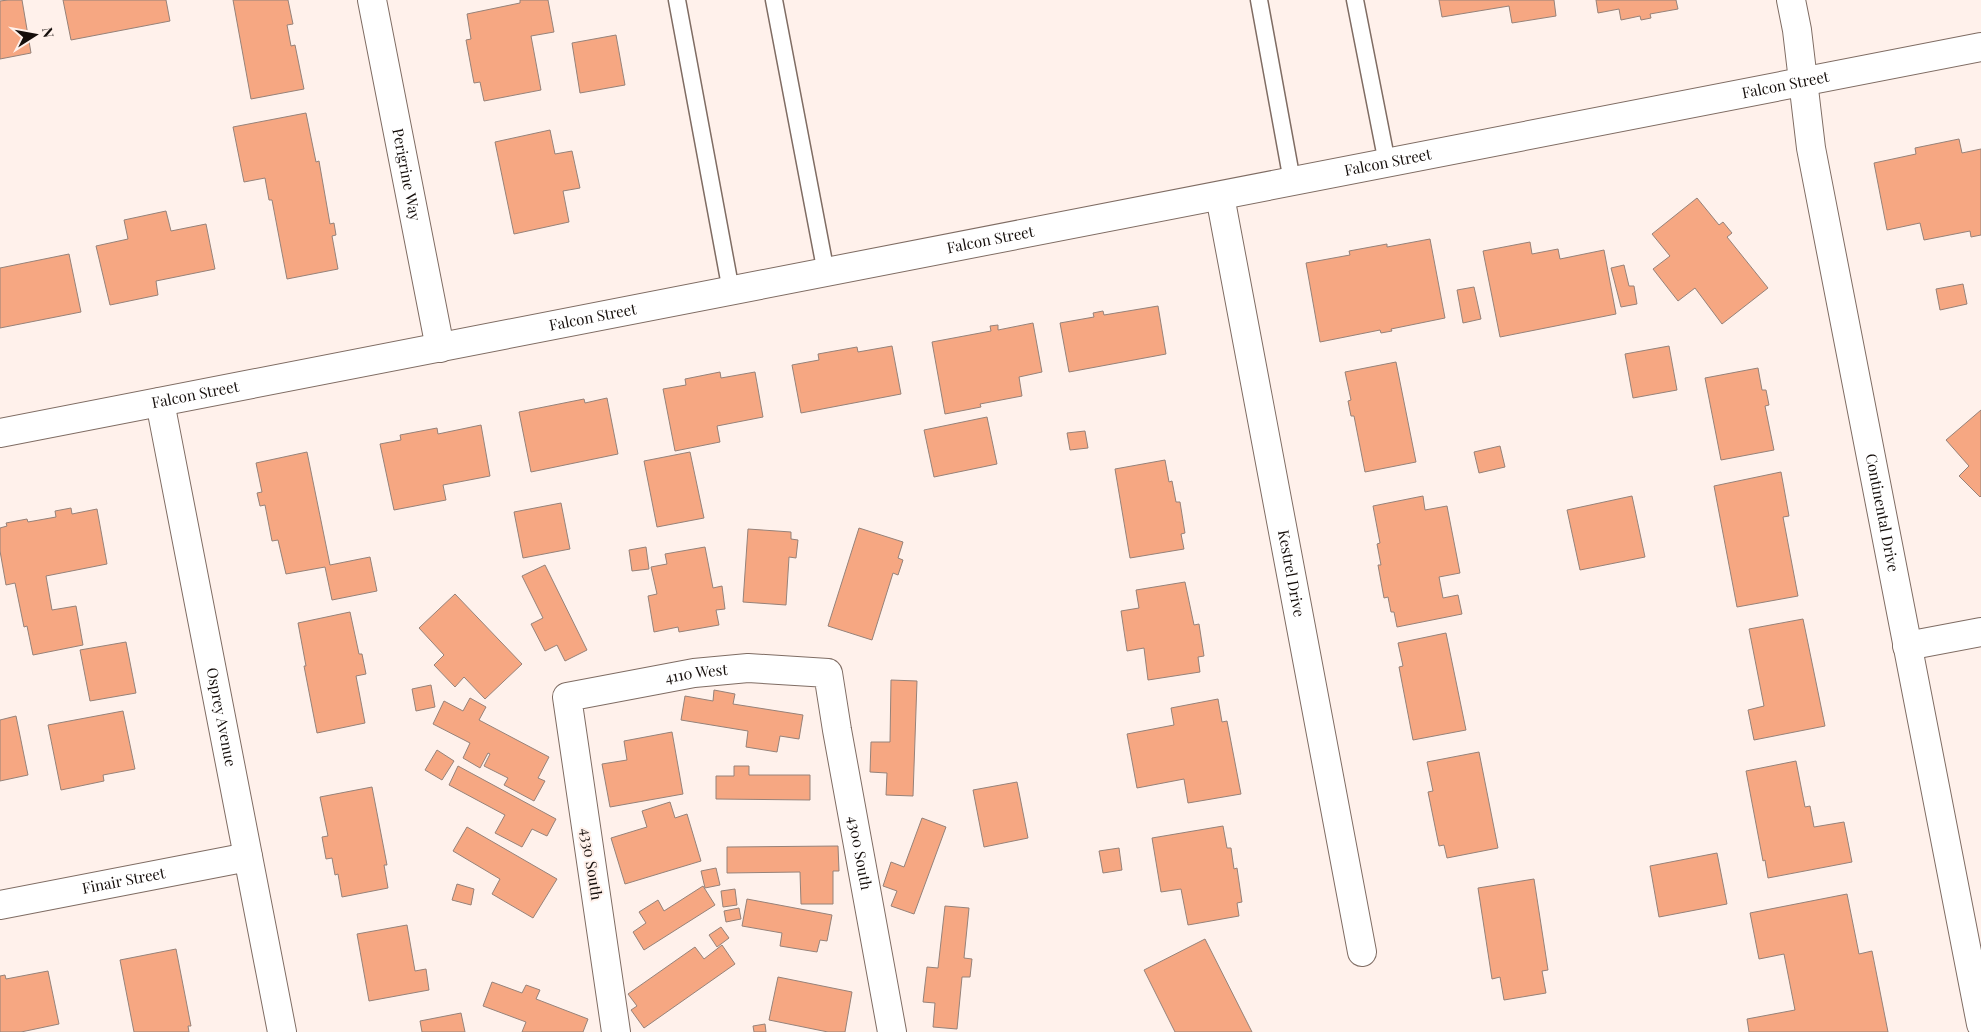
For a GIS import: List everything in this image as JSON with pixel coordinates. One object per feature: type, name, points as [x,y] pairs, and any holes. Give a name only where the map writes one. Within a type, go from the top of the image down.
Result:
[{"type":"street","name":"Perigrine Way","points":[[372,0],[440,348]]},
{"type":"street","name":"Continental Drive","points":[[1791,0],[1804,82],[1811,148],[1981,1024]]},
{"type":"street","name":"Falcon Street","points":[[0,433],[1981,47]]},
{"type":"street","name":"Kestrel Drive","points":[[1220,196],[1362,952]]},
{"type":"street","name":"Osprey Avenue","points":[[160,402],[282,1032]]},
{"type":"street","points":[[1908,646],[1981,632]]},
{"type":"street","name":"4110 West","points":[[567,697],[694,673],[748,668],[828,673]]},
{"type":"street","name":"4300 South","points":[[828,673],[892,1032]]},
{"type":"street","name":"4330 South","points":[[567,697],[616,1032]]},
{"type":"street","name":"Finair Street","points":[[0,905],[248,857]]},
{"type":"lane","points":[[677,0],[731,291]]},
{"type":"lane","points":[[774,0],[826,273]]},
{"type":"lane","points":[[1260,0],[1292,181]]},
{"type":"lane","points":[[1355,0],[1387,163]]},
{"type":"building","points":[[22,0],[31,53],[0,59],[0,1]]},
{"type":"building","points":[[63,0],[166,0],[170,21],[71,40]]},
{"type":"building","points":[[233,0],[288,0],[293,24],[287,25],[291,46],[295,45],[304,89],[251,99]]},
{"type":"building","points":[[520,0],[548,0],[554,32],[531,36],[541,90],[484,101],[480,82],[474,83],[466,40],[471,39],[467,14],[520,3]]},
{"type":"building","points":[[1439,0],[1554,0],[1556,16],[1512,23],[1509,6],[1442,17]]},
{"type":"building","points":[[1596,0],[1676,0],[1678,9],[1650,14],[1651,18],[1641,20],[1640,16],[1621,20],[1619,9],[1598,13]]},
{"type":"building","points":[[616,35],[625,85],[580,93],[572,43]]},
{"type":"building","points":[[306,113],[316,162],[319,161],[330,224],[334,223],[336,235],[332,236],[338,269],[287,279],[272,200],[269,200],[265,178],[244,182],[233,127]]},
{"type":"building","points":[[550,130],[555,154],[572,151],[580,188],[563,191],[569,222],[514,234],[495,142]]},
{"type":"building","points":[[1959,139],[1962,153],[1981,149],[1981,235],[1971,237],[1970,231],[1924,240],[1920,223],[1887,230],[1874,163],[1916,154],[1915,148]]},
{"type":"building","points":[[1697,198],[1719,225],[1723,222],[1732,233],[1727,237],[1768,288],[1722,324],[1695,288],[1678,301],[1653,269],[1670,256],[1652,234]]},
{"type":"building","points":[[166,211],[171,231],[206,224],[215,269],[156,281],[158,295],[110,305],[96,246],[128,239],[124,220]]},
{"type":"building","points":[[1430,239],[1445,318],[1391,329],[1392,331],[1381,333],[1380,330],[1320,342],[1306,263],[1350,255],[1349,251],[1387,244],[1387,247]]},
{"type":"building","points":[[1530,242],[1532,254],[1558,249],[1560,259],[1604,250],[1616,314],[1500,337],[1483,251]]},
{"type":"building","points":[[69,254],[81,312],[0,328],[0,268]]},
{"type":"building","points":[[1624,265],[1629,286],[1634,286],[1637,304],[1621,307],[1611,268]]},
{"type":"building","points":[[1963,284],[1967,304],[1940,310],[1936,289]]},
{"type":"building","points":[[1474,287],[1481,319],[1463,323],[1457,290]]},
{"type":"building","points":[[1158,306],[1166,354],[1069,372],[1060,323],[1094,317],[1093,313],[1103,311],[1104,315]]},
{"type":"building","points":[[1033,323],[1042,372],[1019,377],[1022,396],[980,404],[981,407],[945,414],[932,342],[991,331],[990,326],[998,325],[998,330]]},
{"type":"building","points":[[892,346],[901,394],[801,413],[792,365],[819,360],[818,354],[857,347],[858,352]]},
{"type":"building","points":[[1669,346],[1677,390],[1633,398],[1625,354]]},
{"type":"building","points":[[1396,362],[1416,462],[1365,472],[1354,416],[1351,416],[1348,401],[1351,400],[1345,372]]},
{"type":"building","points":[[1758,368],[1762,390],[1766,390],[1769,405],[1765,406],[1774,450],[1721,460],[1705,378]]},
{"type":"building","points":[[720,372],[721,378],[755,372],[763,417],[717,426],[720,442],[675,451],[663,389],[686,385],[685,379]]},
{"type":"building","points":[[607,398],[618,454],[531,472],[519,412],[584,399],[585,403]]},
{"type":"building","points":[[1981,410],[1980,497],[1959,476],[1969,466],[1946,440]]},
{"type":"building","points":[[987,417],[997,464],[934,477],[924,430]]},
{"type":"building","points":[[481,425],[490,476],[443,485],[446,500],[394,510],[380,444],[401,440],[400,435],[437,428],[438,434]]},
{"type":"building","points":[[1085,431],[1088,448],[1070,450],[1067,433]]},
{"type":"building","points":[[1500,446],[1505,467],[1479,473],[1474,452]]},
{"type":"building","points":[[307,452],[330,565],[370,557],[377,591],[332,600],[325,567],[286,574],[278,540],[272,541],[265,505],[260,506],[257,493],[262,492],[256,463]]},
{"type":"building","points":[[690,452],[704,518],[657,527],[644,461]]},
{"type":"building","points":[[1165,460],[1169,482],[1172,481],[1176,502],[1180,502],[1185,533],[1181,534],[1184,549],[1130,558],[1115,469]]},
{"type":"building","points":[[1781,472],[1789,516],[1783,517],[1798,596],[1737,607],[1714,486]]},
{"type":"building","points":[[1423,496],[1425,510],[1447,506],[1460,573],[1439,577],[1443,598],[1458,595],[1462,614],[1397,627],[1388,597],[1384,598],[1378,565],[1381,565],[1377,544],[1380,543],[1373,506]]},
{"type":"building","points":[[1632,496],[1645,557],[1580,570],[1567,510]]},
{"type":"building","points":[[561,503],[570,549],[523,558],[514,512]]},
{"type":"building","points":[[71,508],[72,514],[97,509],[107,564],[46,576],[52,610],[76,606],[83,645],[33,655],[27,626],[24,627],[15,583],[6,585],[0,551],[0,528],[7,526],[6,523],[27,519],[28,522],[56,517],[55,511]]},
{"type":"building","points":[[859,528],[903,542],[898,558],[903,560],[898,575],[893,573],[872,640],[828,626]]},
{"type":"building","points":[[748,529],[791,532],[791,539],[798,540],[796,558],[789,557],[786,605],[743,602]]},
{"type":"building","points":[[646,547],[649,569],[632,571],[629,550]]},
{"type":"building","points":[[705,547],[713,588],[722,586],[725,609],[716,610],[719,625],[679,632],[678,627],[654,632],[648,596],[657,594],[651,567],[667,564],[665,554]]},
{"type":"building","points":[[545,565],[587,650],[565,661],[557,645],[545,651],[531,624],[543,618],[522,576]]},
{"type":"building","points":[[1185,582],[1194,625],[1199,624],[1204,656],[1198,657],[1200,672],[1148,680],[1144,648],[1127,651],[1121,611],[1139,608],[1136,590]]},
{"type":"building","points":[[455,594],[522,664],[485,699],[464,677],[455,687],[434,665],[444,655],[419,628]]},
{"type":"building","points":[[350,612],[359,654],[362,654],[366,674],[356,676],[365,723],[317,733],[298,623]]},
{"type":"building","points":[[1803,619],[1825,726],[1754,740],[1748,710],[1764,706],[1749,629]]},
{"type":"building","points":[[1446,633],[1466,730],[1413,740],[1399,667],[1403,666],[1398,643]]},
{"type":"building","points":[[126,642],[136,693],[90,701],[80,650]]},
{"type":"building","points":[[891,680],[917,681],[913,796],[886,795],[887,773],[870,772],[871,742],[890,742]]},
{"type":"building","points":[[431,685],[435,707],[416,711],[412,689]]},
{"type":"building","points":[[714,690],[735,694],[733,704],[803,715],[799,739],[780,736],[777,752],[746,747],[748,731],[681,720],[685,696],[713,701]]},
{"type":"building","points":[[470,698],[486,707],[479,720],[549,757],[538,778],[545,781],[534,801],[504,785],[508,778],[484,766],[490,754],[488,753],[480,768],[463,758],[470,743],[433,724],[444,701],[463,711]]},
{"type":"building","points":[[1218,699],[1222,722],[1227,721],[1241,794],[1188,803],[1184,779],[1137,788],[1127,734],[1174,725],[1171,708]]},
{"type":"building","points":[[123,711],[135,769],[103,775],[104,781],[61,790],[48,725]]},
{"type":"building","points":[[16,716],[28,775],[0,781],[0,720]]},
{"type":"building","points":[[672,732],[683,794],[610,807],[602,764],[627,760],[624,741]]},
{"type":"building","points":[[437,750],[454,761],[442,780],[425,770]]},
{"type":"building","points":[[1479,752],[1498,848],[1447,858],[1444,845],[1439,846],[1428,792],[1433,791],[1427,762]]},
{"type":"building","points":[[1796,761],[1805,807],[1810,806],[1814,827],[1844,822],[1852,862],[1768,878],[1746,771]]},
{"type":"building","points":[[458,766],[556,819],[547,836],[532,829],[522,847],[495,833],[505,815],[449,785]]},
{"type":"building","points":[[734,766],[749,766],[749,775],[810,775],[810,800],[716,799],[716,776],[734,776]]},
{"type":"building","points":[[1017,782],[1028,838],[984,847],[973,790]]},
{"type":"building","points":[[372,787],[387,865],[384,865],[388,888],[342,897],[338,874],[335,875],[332,858],[326,859],[322,837],[328,836],[320,797]]},
{"type":"building","points":[[670,802],[675,818],[687,814],[701,861],[625,884],[611,838],[647,827],[642,811]]},
{"type":"building","points":[[922,818],[946,827],[914,914],[891,906],[897,891],[883,886],[891,862],[904,867]]},
{"type":"building","points":[[1223,826],[1227,848],[1231,848],[1234,869],[1237,868],[1242,902],[1237,903],[1239,916],[1188,925],[1181,889],[1161,892],[1152,838]]},
{"type":"building","points":[[467,827],[557,879],[533,918],[492,894],[500,879],[453,851]]},
{"type":"building","points":[[838,846],[839,871],[833,871],[833,904],[801,904],[800,872],[727,873],[727,847]]},
{"type":"building","points":[[1119,848],[1122,870],[1103,873],[1099,851]]},
{"type":"building","points":[[1717,853],[1727,904],[1659,917],[1650,866]]},
{"type":"building","points":[[716,868],[720,885],[705,888],[701,871]]},
{"type":"building","points":[[1534,879],[1548,970],[1542,971],[1546,993],[1504,1000],[1500,977],[1492,979],[1478,888]]},
{"type":"building","points":[[457,884],[474,889],[471,905],[452,900]]},
{"type":"building","points":[[703,886],[715,905],[644,950],[633,932],[646,923],[639,912],[658,900],[664,911]]},
{"type":"building","points":[[735,889],[737,905],[723,907],[721,891]]},
{"type":"building","points":[[1847,894],[1859,954],[1872,951],[1888,1032],[1749,1032],[1747,1019],[1795,1010],[1784,954],[1759,959],[1750,913]]},
{"type":"building","points":[[747,899],[832,915],[827,941],[820,940],[817,952],[780,946],[782,933],[742,926]]},
{"type":"building","points":[[945,906],[969,908],[964,958],[972,959],[970,977],[962,977],[957,1029],[933,1027],[935,1003],[923,1002],[927,967],[938,968]]},
{"type":"building","points":[[739,908],[741,919],[726,922],[724,911]]},
{"type":"building","points":[[407,925],[415,971],[426,969],[429,990],[369,1001],[357,934]]},
{"type":"building","points":[[721,927],[729,938],[717,947],[709,935]]},
{"type":"building","points":[[1205,939],[1252,1032],[1175,1032],[1144,970]]},
{"type":"building","points":[[722,945],[735,964],[644,1028],[631,1010],[637,1006],[628,994],[695,947],[704,959]]},
{"type":"building","points":[[176,949],[191,1026],[188,1026],[189,1032],[134,1032],[120,960]]},
{"type":"building","points":[[48,971],[59,1024],[21,1032],[0,1032],[0,976],[5,975],[6,979]]},
{"type":"building","points":[[778,977],[852,992],[845,1032],[828,1032],[769,1020]]},
{"type":"building","points":[[492,982],[522,993],[526,985],[540,990],[536,999],[588,1019],[583,1032],[522,1032],[526,1022],[483,1006]]},
{"type":"building","points":[[461,1013],[465,1032],[422,1032],[420,1021]]},
{"type":"building","points":[[765,1024],[766,1032],[754,1032],[753,1026]]}]
